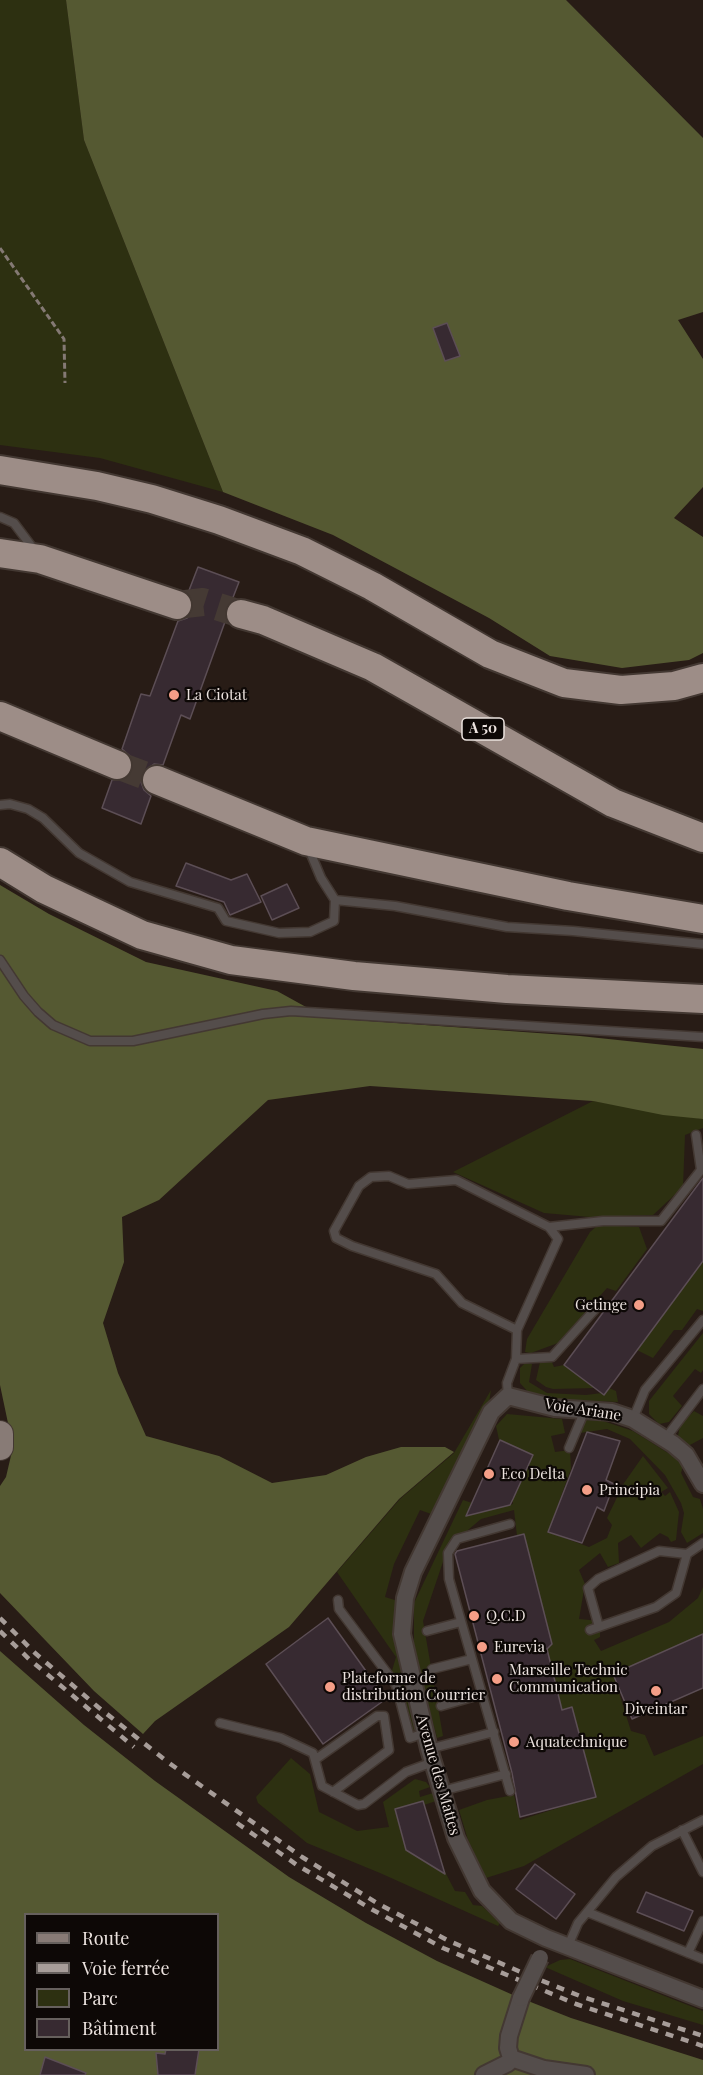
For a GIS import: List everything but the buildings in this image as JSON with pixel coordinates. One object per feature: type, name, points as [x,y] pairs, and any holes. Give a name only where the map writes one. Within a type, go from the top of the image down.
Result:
[{"type":"highway","points":[[0,470],[97,486],[152,499],[219,520],[302,551],[372,586],[490,654],[564,683],[621,690],[674,686],[703,678]]},
{"type":"highway","points":[[0,553],[40,559],[177,605]]},
{"type":"highway","name":"A 50","points":[[241,614],[263,620],[374,667],[613,803],[703,838]]},
{"type":"highway","points":[[0,716],[117,765]]},
{"type":"highway","points":[[157,780],[306,841],[568,896],[703,919]]},
{"type":"highway","points":[[0,862],[44,890],[142,935],[231,960],[354,976],[507,989],[703,999]]},
{"type":"main road","points":[[0,1434],[0,1447]]},
{"type":"street","name":"Voie Ariane","points":[[508,1396],[555,1408],[612,1412],[633,1419],[686,1455],[703,1484]]},
{"type":"street","name":"Avenue des Mattes","points":[[508,1396],[491,1412],[413,1572],[405,1598],[402,1634],[404,1651],[429,1748],[456,1838],[482,1891],[511,1921],[546,1938],[703,1999]]},
{"type":"street","points":[[546,1938],[540,1958],[521,1998],[509,2036],[508,2048],[512,2058],[543,2069],[586,2075]]},
{"type":"street","points":[[484,2075],[508,2063],[512,2058]]},
{"type":"lane","points":[[0,517],[14,524],[40,559]]},
{"type":"lane","points":[[0,805],[10,804],[28,809],[43,818],[79,853],[130,882],[218,908],[226,921],[279,933],[310,932],[334,921],[335,900],[321,878],[306,841]]},
{"type":"lane","points":[[335,900],[395,906],[507,927],[703,944]]},
{"type":"lane","points":[[0,960],[24,996],[38,1012],[53,1025],[90,1041],[133,1041],[262,1014],[291,1011],[703,1037]]},
{"type":"lane","points":[[549,1227],[603,1221],[661,1221],[701,1170],[696,1135]]},
{"type":"lane","points":[[508,1396],[507,1383],[516,1359],[517,1330],[558,1239],[549,1227],[456,1180],[408,1184],[389,1176],[371,1177],[359,1186],[334,1231],[336,1238],[352,1246],[436,1274],[462,1303],[517,1330]]},
{"type":"lane","points":[[516,1359],[552,1357],[598,1306]]},
{"type":"lane","points":[[633,1419],[645,1390],[703,1320]]},
{"type":"lane","points":[[665,1439],[703,1389]]},
{"type":"lane","points":[[569,1448],[585,1410]]},
{"type":"lane","points":[[510,1524],[456,1539],[450,1546],[449,1579],[510,1791]]},
{"type":"lane","points":[[687,1554],[659,1551],[598,1579],[588,1588],[594,1628],[656,1606],[676,1593],[687,1554],[703,1543]]},
{"type":"lane","points":[[338,1600],[339,1609],[396,1685],[410,1738],[429,1748]]},
{"type":"lane","points":[[427,1631],[461,1622]]},
{"type":"lane","points":[[432,1670],[472,1659]]},
{"type":"lane","points":[[441,1706],[483,1694]]},
{"type":"lane","points":[[316,1759],[377,1716],[384,1716],[389,1750],[333,1792]]},
{"type":"lane","points":[[220,1723],[281,1738],[313,1753],[322,1786],[358,1805],[364,1804],[406,1772],[429,1748],[494,1732]]},
{"type":"lane","points":[[442,1791],[506,1774]]},
{"type":"lane","points":[[568,1946],[587,1912],[616,1877],[652,1846],[703,1820]]},
{"type":"lane","points":[[682,1830],[703,1872]]},
{"type":"lane","points":[[587,1912],[703,1959]]},
{"type":"lane","points":[[688,1953],[703,1921]]},
{"type":"path","points":[[0,248],[64,339],[65,383]]},
{"type":"green space","points":[[0,0],[66,0],[84,140],[223,492],[100,458],[0,445]]},
{"type":"green space","points":[[66,0],[566,0],[703,138],[703,312],[678,320],[703,359],[703,487],[674,518],[703,537],[703,653],[689,660],[622,668],[550,656],[489,618],[333,535],[223,492],[84,140]]},
{"type":"green space","points":[[0,885],[49,914],[146,962],[277,991],[326,1018],[580,1036],[703,1049],[703,1119],[663,1115],[593,1101],[370,1086],[268,1100],[159,1200],[122,1217],[124,1262],[103,1323],[118,1373],[146,1436],[219,1456],[272,1483],[326,1475],[366,1457],[401,1447],[445,1447],[454,1452],[399,1499],[289,1627],[155,1721],[143,1734],[94,1691],[0,1593],[0,1486],[6,1477],[13,1447],[0,1385]]},
{"type":"green space","points":[[593,1101],[703,1119],[703,1128],[685,1135],[683,1187],[653,1215],[590,1217],[544,1213],[453,1172]]},
{"type":"green space","points":[[598,1225],[639,1227],[647,1249],[616,1291],[607,1288],[558,1343],[531,1353],[525,1352],[527,1339],[590,1232]]},
{"type":"green space","points":[[703,1261],[703,1311],[697,1309],[682,1330],[674,1330],[653,1358],[637,1350]]},
{"type":"green space","points":[[703,1333],[703,1370],[701,1373],[695,1369],[673,1396],[682,1406],[669,1422],[659,1424],[649,1414],[649,1401]]},
{"type":"green space","points":[[551,1360],[554,1367],[564,1365],[595,1388],[553,1389],[546,1387],[536,1380],[540,1362]]},
{"type":"green space","points":[[525,1363],[532,1364],[529,1382],[547,1393],[586,1395],[602,1393],[609,1388],[616,1391],[618,1402],[552,1399],[529,1393],[520,1383],[520,1368]]},
{"type":"green space","points":[[491,1390],[489,1403],[434,1515],[420,1510],[394,1564],[385,1597],[398,1601],[395,1616],[397,1655],[416,1730],[413,1730],[403,1693],[391,1674],[396,1657],[337,1572],[400,1499],[454,1453]]},
{"type":"green space","points":[[694,1411],[703,1416],[703,1438],[688,1446],[678,1436],[680,1425]]},
{"type":"green space","points":[[507,1414],[562,1419],[565,1433],[551,1436],[555,1452],[570,1450],[571,1469],[548,1532],[589,1547],[607,1538],[612,1525],[607,1518],[624,1483],[643,1456],[668,1488],[661,1492],[665,1496],[670,1492],[679,1512],[676,1540],[671,1542],[668,1537],[660,1533],[641,1548],[631,1535],[618,1543],[619,1563],[608,1567],[600,1553],[579,1570],[585,1584],[579,1619],[600,1621],[600,1637],[594,1640],[601,1651],[669,1622],[698,1598],[703,1587],[703,1634],[613,1674],[631,1731],[645,1735],[654,1756],[703,1736],[703,1764],[524,1866],[486,1878],[468,1840],[459,1810],[487,1800],[514,1795],[520,1820],[596,1796],[572,1707],[562,1710],[547,1649],[552,1644],[524,1534],[517,1536],[514,1510],[481,1519],[448,1547],[423,1621],[443,1736],[437,1738],[414,1651],[414,1603],[463,1500],[472,1503],[466,1515],[513,1504],[496,1426]]},
{"type":"green space","points":[[585,1420],[603,1421],[633,1431],[684,1463],[681,1473],[693,1497],[700,1499],[703,1509],[703,1533],[687,1543],[681,1532],[684,1513],[681,1503],[665,1475],[630,1439],[607,1429],[580,1433]]},
{"type":"green space","points":[[0,1651],[84,1725],[155,1781],[289,1877],[366,1923],[437,1961],[513,1995],[571,2018],[703,2060],[703,2075],[0,2075]]},
{"type":"green space","points":[[291,1758],[310,1774],[319,1812],[357,1831],[389,1827],[383,1802],[415,1779],[426,1782],[430,1787],[419,1791],[420,1797],[433,1793],[436,1801],[424,1805],[422,1801],[395,1810],[406,1850],[442,1866],[455,1891],[465,1892],[473,1905],[482,1906],[500,1923],[498,1926],[307,1843],[258,1803],[256,1797]]},
{"type":"green space","points":[[570,1959],[703,2011],[703,2025],[623,2001],[545,1967],[560,1960]]},
{"type":"tunnel","points":[[177,605],[203,602],[241,614]]},
{"type":"tunnel","points":[[117,765],[157,780]]},
{"type":"railway","points":[[0,1618],[35,1653],[169,1763],[302,1857],[377,1903],[447,1940],[523,1973],[580,1996],[703,2036]]},
{"type":"railway","points":[[0,1631],[29,1659],[134,1747]]},
{"type":"railway","points":[[237,1823],[297,1865],[443,1948],[576,2004],[703,2046]]},
{"type":"place","name":"La Ciotat","points":[[174,695]]},
{"type":"place","name":"Getinge","points":[[639,1305]]},
{"type":"place","name":"Eco Delta","points":[[489,1474]]},
{"type":"place","name":"Principia","points":[[587,1490]]},
{"type":"place","name":"Q.C.D","points":[[474,1616]]},
{"type":"place","name":"Eurevia","points":[[482,1647]]},
{"type":"place","name":"Marseille Technic Communication","points":[[497,1679]]},
{"type":"place","name":"Plateforme de distribution Courrier","points":[[330,1687]]},
{"type":"place","name":"Diveintar","points":[[656,1691]]},
{"type":"place","name":"Aquatechnique","points":[[514,1742]]}]
